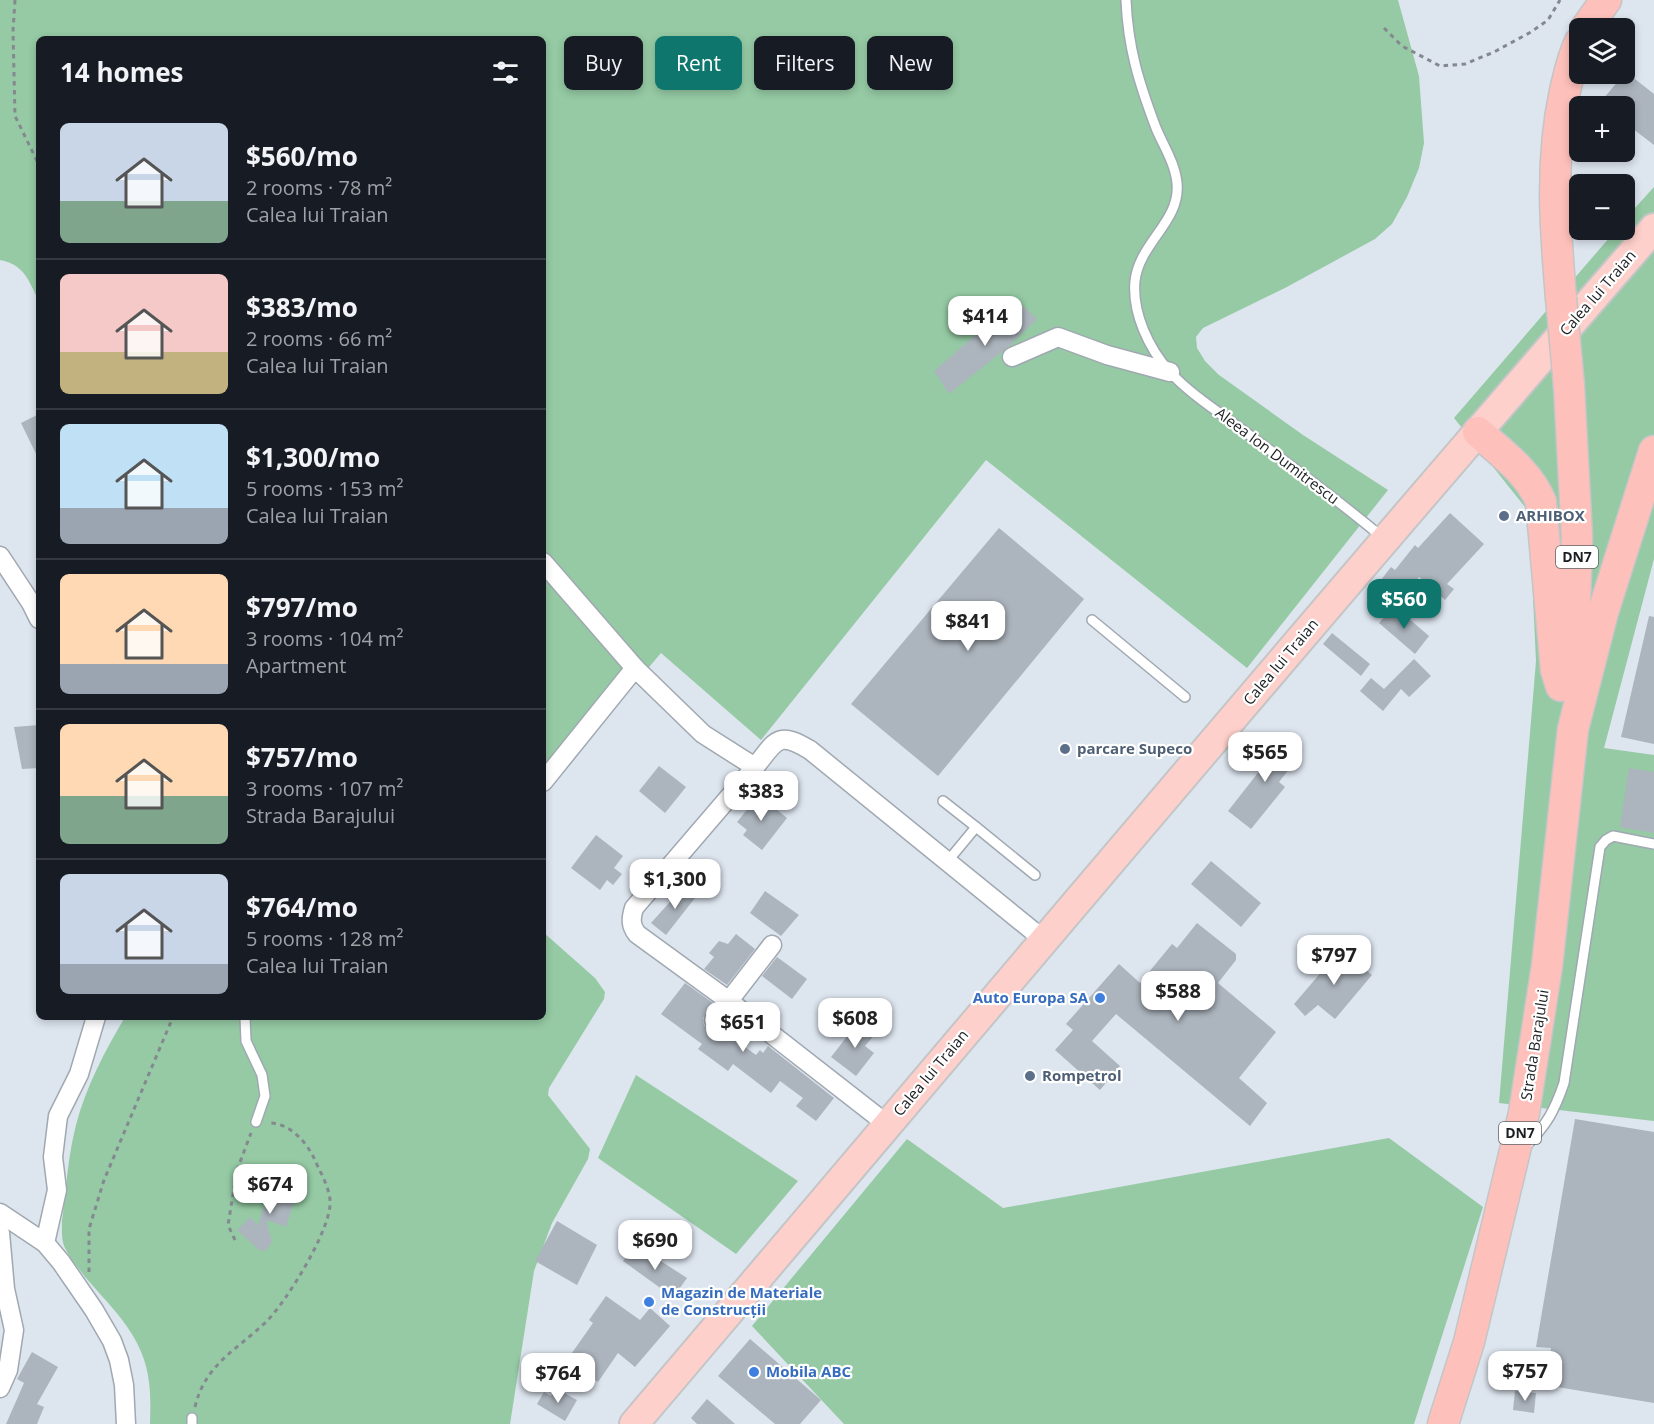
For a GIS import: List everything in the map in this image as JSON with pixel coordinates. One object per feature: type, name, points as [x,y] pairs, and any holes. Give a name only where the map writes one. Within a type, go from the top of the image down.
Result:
[{"type":"highway","points":[[1593,18],[1606,0]]},
{"type":"highway","name":"DN7","points":[[1569,69],[1560,111],[1555,159],[1555,234],[1569,386],[1577,536],[1573,716]]},
{"type":"highway","points":[[1478,432],[1524,473],[1535,486],[1541,502],[1556,670],[1573,716]]},
{"type":"highway","name":"DN7","points":[[1573,716],[1654,451]]},
{"type":"highway","name":"Strada Barajului","points":[[1444,1424],[1469,1342],[1524,1113],[1539,1023],[1562,836],[1573,716]]},
{"type":"main road","name":"Calea lui Traian","points":[[634,1424],[1385,540],[1654,228]]},
{"type":"street","name":"Aleea Ion Dumitrescu","points":[[1012,357],[1058,337],[1107,355],[1170,372]]},
{"type":"street","points":[[0,556],[36,613]]},
{"type":"street","points":[[546,567],[635,669],[703,734],[755,767],[774,743],[788,738],[796,741],[1044,940]]},
{"type":"street","points":[[546,778],[635,669]]},
{"type":"street","name":"Calea lui Traian","points":[[755,767],[634,908],[631,917],[632,927],[637,934],[729,1001],[888,1125]]},
{"type":"street","points":[[714,1020],[771,945]]},
{"type":"street","points":[[45,1243],[57,1190],[53,1157],[58,1116],[79,1074],[95,1020]]},
{"type":"street","points":[[0,1213],[45,1243],[88,1301],[112,1341],[124,1385],[126,1424]]},
{"type":"street","points":[[0,1233],[5,1289],[14,1330],[8,1370],[0,1388]]},
{"type":"street","points":[[0,1330],[12,1350]]},
{"type":"lane","name":"Aleea Ion Dumitrescu","points":[[1126,0],[1127,34],[1136,73],[1173,165],[1177,182],[1172,213],[1149,245],[1141,260],[1135,281],[1141,325],[1152,348],[1170,372],[1196,395],[1311,480],[1385,540]]},
{"type":"lane","points":[[1092,620],[1185,697]]},
{"type":"lane","points":[[943,801],[1035,875]]},
{"type":"lane","points":[[947,862],[976,827]]},
{"type":"lane","points":[[1514,1158],[1543,1128],[1555,1108],[1564,1083],[1600,848],[1606,840],[1613,836],[1654,844]]},
{"type":"lane","points":[[245,1020],[246,1041],[262,1075],[265,1096],[256,1122]]},
{"type":"path","points":[[15,0],[13,31],[15,116],[36,159]]},
{"type":"path","points":[[1384,28],[1402,46],[1440,66],[1465,64],[1494,52],[1531,32],[1548,20],[1560,0]]},
{"type":"path","points":[[88,1301],[89,1229],[104,1180],[172,1020]]},
{"type":"path","points":[[192,1421],[199,1391],[216,1365],[268,1320],[307,1263],[326,1224],[331,1201],[310,1150],[297,1134],[279,1123],[256,1122],[237,1170],[228,1225],[235,1240]]},
{"type":"green space","points":[[0,0],[1398,0],[1419,76],[1424,143],[1419,168],[1392,224],[1375,239],[1285,288],[1203,328],[1196,337],[1197,348],[1205,361],[1219,375],[1303,435],[1388,490],[1247,668],[986,460],[761,740],[661,653],[546,788],[546,36],[36,36],[36,295],[25,274],[8,262],[0,260]]},
{"type":"green space","points":[[1654,187],[1654,559],[1604,748],[1654,755],[1654,1121],[1499,1103],[1536,661],[1529,512],[1454,418],[1607,240],[1635,240],[1635,208]]},
{"type":"green space","points":[[546,935],[595,978],[605,992],[604,999],[549,1088],[548,1095],[590,1149],[588,1159],[552,1223],[534,1271],[510,1424],[150,1424],[149,1383],[142,1353],[120,1317],[72,1260],[64,1245],[62,1235],[73,1137],[85,1096],[123,1020],[546,1020]]},
{"type":"green space","points":[[636,1075],[798,1181],[736,1254],[598,1158]]},
{"type":"green space","points":[[1389,1138],[1483,1207],[1414,1424],[844,1424],[752,1326],[907,1139],[1003,1208]]},
{"type":"building","points":[[1635,79],[1654,94],[1654,145],[1635,130],[1635,96],[1606,96],[1616,84],[1635,84]]},
{"type":"building","points":[[1017,300],[1037,319],[1009,346],[949,394],[934,371]]},
{"type":"building","points":[[36,416],[36,454],[21,423]]},
{"type":"building","points":[[1450,513],[1484,544],[1447,584],[1454,589],[1445,600],[1419,577],[1398,607],[1374,589],[1391,567],[1395,570],[1415,545],[1418,548]]},
{"type":"building","points":[[999,528],[1084,599],[938,776],[851,704]]},
{"type":"building","points":[[1394,606],[1429,636],[1415,654],[1379,623]]},
{"type":"building","points":[[1649,616],[1654,617],[1654,744],[1621,737]]},
{"type":"building","points":[[1332,633],[1370,664],[1361,676],[1323,644]]},
{"type":"building","points":[[1414,659],[1431,676],[1409,697],[1401,689],[1383,711],[1360,691],[1371,678],[1384,689]]},
{"type":"building","points":[[36,725],[36,768],[22,769],[14,727]]},
{"type":"building","points":[[1280,738],[1301,754],[1279,782],[1285,787],[1251,829],[1228,811],[1261,769],[1252,762],[1264,748],[1269,752]]},
{"type":"building","points":[[659,766],[686,787],[665,813],[639,791]]},
{"type":"building","points":[[1629,768],[1654,772],[1654,833],[1620,827]]},
{"type":"building","points":[[759,795],[787,818],[762,850],[743,835],[747,830],[737,822]]},
{"type":"building","points":[[596,835],[623,856],[614,868],[622,874],[613,885],[607,880],[600,890],[571,868]]},
{"type":"building","points":[[1211,861],[1261,903],[1241,927],[1191,884]]},
{"type":"building","points":[[686,884],[698,894],[666,935],[651,923]]},
{"type":"building","points":[[765,891],[799,915],[781,936],[750,913]]},
{"type":"building","points":[[1197,923],[1236,954],[1236,960],[1218,983],[1276,1032],[1239,1078],[1267,1103],[1250,1126],[1116,1014],[1092,1041],[1120,1066],[1100,1090],[1055,1050],[1073,1030],[1066,1024],[1119,964],[1140,983],[1172,944],[1177,948]]},
{"type":"building","points":[[736,934],[755,949],[727,985],[704,969],[714,957],[709,953],[719,941],[728,944]]},
{"type":"building","points":[[1341,949],[1372,975],[1335,1019],[1318,1005],[1305,1016],[1294,1004]]},
{"type":"building","points":[[777,957],[807,979],[792,999],[762,976]]},
{"type":"building","points":[[685,983],[713,1003],[703,1018],[704,1025],[708,1029],[713,1031],[720,1029],[756,1055],[760,1050],[763,1053],[768,1046],[834,1098],[816,1121],[796,1106],[803,1098],[780,1081],[771,1093],[733,1064],[728,1071],[698,1049],[702,1044],[661,1014]]},
{"type":"building","points":[[860,1020],[876,1033],[865,1046],[874,1053],[856,1076],[831,1057]]},
{"type":"building","points":[[1575,1119],[1654,1132],[1654,1403],[1545,1385],[1551,1348],[1536,1347]]},
{"type":"building","points":[[272,1180],[298,1188],[286,1227],[266,1220],[272,1242],[267,1249],[262,1251],[237,1230],[250,1217],[258,1225]]},
{"type":"building","points":[[557,1221],[597,1245],[577,1285],[535,1261]]},
{"type":"building","points":[[636,1245],[687,1278],[675,1295],[670,1295],[623,1261]]},
{"type":"building","points":[[606,1296],[640,1320],[650,1308],[670,1326],[635,1367],[618,1353],[598,1382],[567,1360],[593,1323],[589,1320]]},
{"type":"building","points":[[750,1339],[821,1400],[800,1424],[775,1424],[718,1376]]},
{"type":"building","points":[[32,1352],[58,1367],[37,1404],[44,1407],[37,1424],[6,1424],[24,1383],[17,1379]]},
{"type":"building","points":[[555,1388],[577,1400],[565,1421],[537,1404],[544,1392],[551,1396]]},
{"type":"building","points":[[1515,1391],[1536,1393],[1534,1413],[1513,1410]]},
{"type":"building","points":[[707,1399],[735,1424],[697,1424],[691,1418]]},
{"type":"place","name":"ARHIBOX","points":[[1504,516]]},
{"type":"place","name":"parcare Supeco","points":[[1065,749]]},
{"type":"place","name":"Auto Europa SA","points":[[1100,998]]},
{"type":"place","name":"Rompetrol","points":[[1030,1076]]},
{"type":"place","name":"Magazin de Materiale de Construcții","points":[[649,1302]]},
{"type":"place","name":"Mobila ABC","points":[[754,1372]]}]
